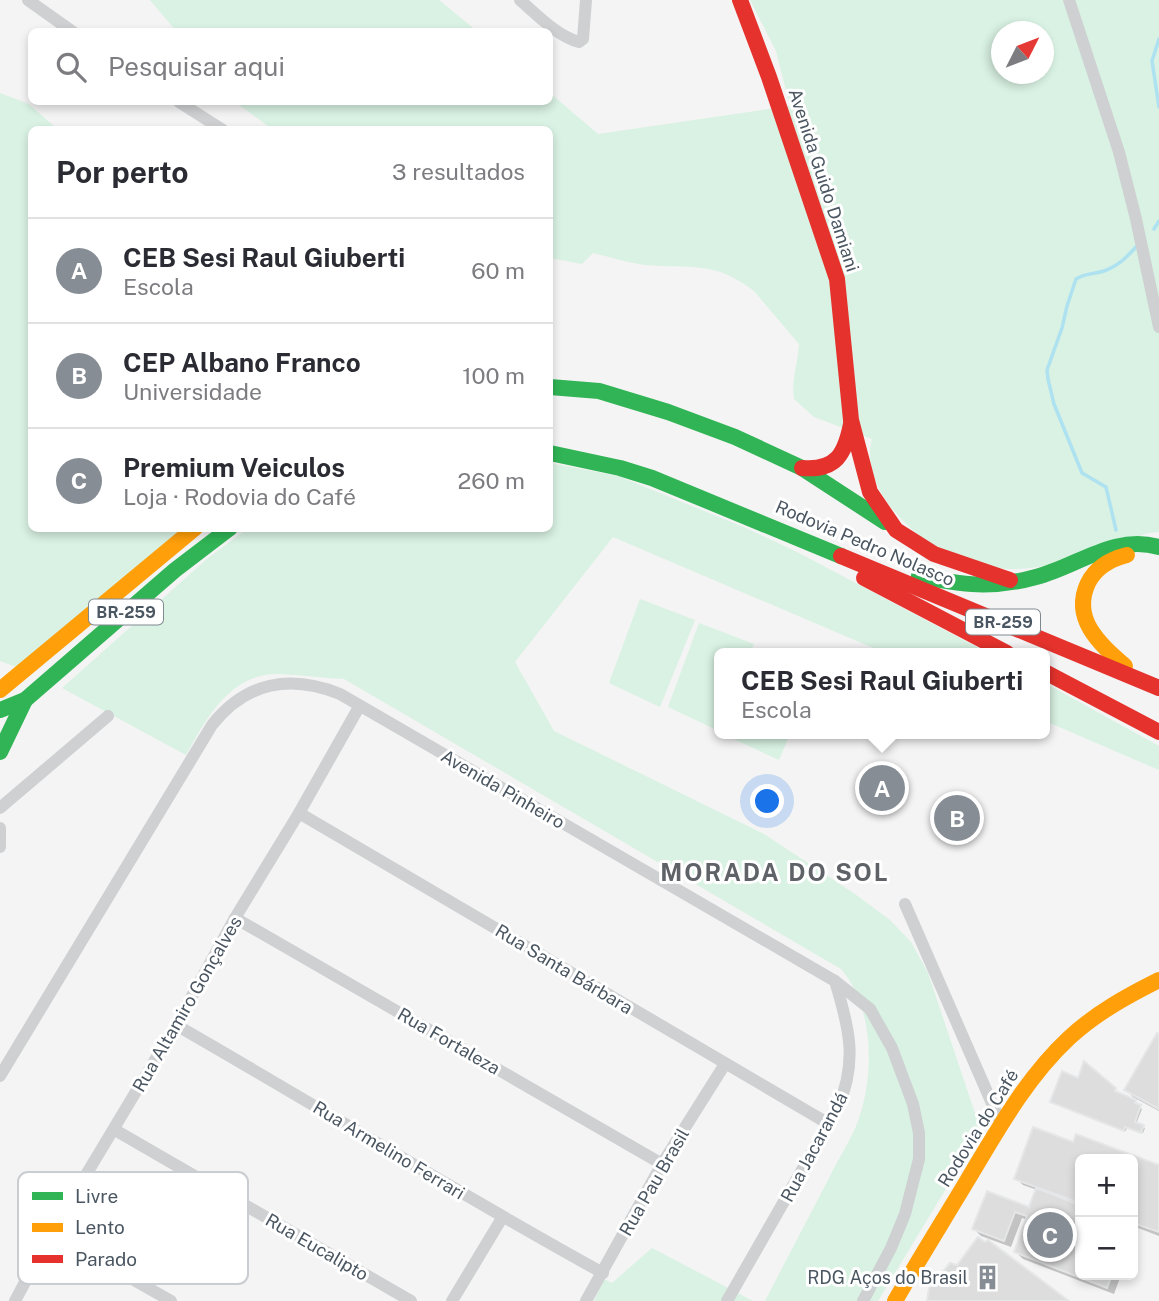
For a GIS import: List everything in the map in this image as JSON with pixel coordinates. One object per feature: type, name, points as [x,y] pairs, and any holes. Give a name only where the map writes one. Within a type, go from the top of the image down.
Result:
[{"type":"main road","name":"Avenida Guido Damiani","points":[[740,0],[769,77],[837,279],[851,420],[870,492],[896,530],[934,554],[1014,581]]},
{"type":"main road","points":[[553,387],[599,391],[668,412],[735,437],[802,468],[896,530]]},
{"type":"main road","name":"Avenida Guido Damiani","points":[[802,468],[823,469],[833,463],[848,443],[851,420]]},
{"type":"main road","name":"Rodovia Pedro Nolasco","points":[[553,454],[631,471],[731,509],[1159,688]]},
{"type":"main road","points":[[731,509],[997,648]]},
{"type":"main road","points":[[0,690],[190,532]]},
{"type":"main road","name":"BR-259","points":[[0,710],[25,700],[175,569],[225,532]]},
{"type":"main road","points":[[865,564],[973,586],[1051,573],[1108,548],[1129,543],[1159,547]]},
{"type":"main road","points":[[1141,680],[1094,636],[1086,621],[1081,601],[1082,591],[1094,573],[1118,557],[1135,553],[1159,557]]},
{"type":"main road","points":[[1050,675],[1159,732]]},
{"type":"main road","name":"BR-259","points":[[0,752],[25,700]]},
{"type":"main road","name":"Rodovia do Café","points":[[895,1301],[1001,1124],[1035,1073],[1076,1031],[1113,1003],[1159,980]]},
{"type":"street","points":[[27,0],[67,28]]},
{"type":"street","points":[[520,0],[570,39],[579,42],[583,39],[586,0]]},
{"type":"street","points":[[1069,0],[1119,152],[1159,327]]},
{"type":"street","points":[[184,105],[217,126]]},
{"type":"street","name":"Avenida Pinheiro","points":[[0,1076],[219,716],[250,692],[281,684],[318,686],[340,694],[835,981],[870,1009],[886,1035],[914,1104],[919,1133],[919,1159],[905,1214],[891,1248],[863,1301]]},
{"type":"street","name":"Rua Altamiro Gonçalves","points":[[89,1172],[359,707]]},
{"type":"street","points":[[0,808],[107,716]]},
{"type":"street","name":"Rua Santa Bárbara","points":[[299,813],[829,1124]]},
{"type":"street","points":[[0,828],[0,847]]},
{"type":"street","points":[[905,904],[1001,1124]]},
{"type":"street","name":"Rua Fortaleza","points":[[235,918],[662,1164]]},
{"type":"street","name":"Rua Jacarandá","points":[[727,1301],[845,1093],[851,1063],[848,1021],[835,981]]},
{"type":"street","name":"Rua Armelino Ferrari","points":[[176,1025],[339,1119],[502,1218],[603,1273]]},
{"type":"street","name":"Rua Pau Brasil","points":[[586,1301],[662,1164],[725,1065]]},
{"type":"street","name":"Rua Eucalipto","points":[[115,1130],[188,1172]]},
{"type":"street","name":"Rua Eucalipto","points":[[248,1207],[411,1301]]},
{"type":"street","points":[[452,1301],[502,1218]]},
{"type":"street","name":"Rua Altamiro Gonçalves","points":[[15,1301],[24,1284]]},
{"type":"street","points":[[140,1284],[170,1301]]},
{"type":"green space","points":[[150,0],[439,0],[473,28],[173,28]]},
{"type":"green space","points":[[750,0],[1159,0],[1159,532],[1066,561],[1023,569],[1001,569],[976,564],[922,538],[895,512],[878,487],[870,458],[872,439],[814,417],[794,399],[793,385],[799,344],[754,291],[727,274],[702,268],[646,265],[593,253],[582,264],[553,259],[553,126],[268,126],[239,105],[553,105],[553,96],[598,134],[790,106],[776,51]]},
{"type":"green space","points":[[0,93],[28,104],[54,126],[28,126],[28,532],[198,532],[19,668],[0,661]]},
{"type":"green space","points":[[553,464],[618,476],[746,528],[979,648],[873,648],[613,537],[515,662],[554,731],[764,834],[855,894],[890,920],[911,942],[928,973],[981,1131],[878,1301],[765,1301],[852,1135],[864,1103],[869,1062],[865,1021],[860,1002],[841,969],[344,679],[279,674],[247,681],[233,690],[211,713],[186,755],[62,688],[208,558],[243,532],[553,532]]},
{"type":"green space","points":[[640,599],[695,620],[660,707],[609,683]]},
{"type":"green space","points":[[699,623],[754,644],[752,648],[714,648],[714,729],[668,707]]},
{"type":"green space","points":[[1050,686],[1159,746],[1159,770],[1050,723]]},
{"type":"green space","points":[[734,739],[788,739],[779,760]]},
{"type":"green space","points":[[652,1248],[753,1301],[594,1301],[604,1279],[612,1283]]},
{"type":"building","points":[[1157,1033],[1159,1034],[1159,1109],[1124,1090]]},
{"type":"building","points":[[1084,1061],[1116,1088],[1115,1091],[1141,1105],[1135,1122],[1144,1125],[1141,1133],[1125,1127],[1124,1131],[1050,1102],[1062,1071],[1078,1078]]},
{"type":"building","points":[[1033,1127],[1073,1142],[1076,1134],[1130,1154],[1075,1154],[1075,1201],[1014,1179]]},
{"type":"building","points":[[1138,1157],[1159,1165],[1159,1232],[1138,1225]]},
{"type":"building","points":[[1036,1188],[1075,1203],[1075,1276],[1014,1252],[1027,1216],[1015,1212],[1004,1241],[972,1229],[987,1191],[1029,1207]]},
{"type":"building","name":"RDG Aços do Brasil","points":[[978,1237],[985,1242],[988,1240],[1069,1301],[927,1301],[929,1288],[950,1263],[957,1265]]},
{"type":"building","points":[[1086,1280],[1110,1280],[1107,1288]]},
{"type":"waterway","points":[[1159,39],[1152,61],[1159,107]]},
{"type":"waterway","points":[[1154,229],[1159,221]]},
{"type":"waterway","points":[[1116,530],[1106,487],[1082,473],[1054,404],[1047,370],[1076,279],[1114,267],[1136,247]]},
{"type":"traffic: fast","points":[[553,387],[599,391],[668,412],[735,437],[802,468],[885,522]]},
{"type":"traffic: fast","points":[[553,454],[652,478],[841,556]]},
{"type":"traffic: fast","points":[[0,710],[25,700],[175,570],[225,532]]},
{"type":"traffic: fast","points":[[919,576],[949,582],[1006,583],[1036,577],[1111,548],[1143,544],[1159,547]]},
{"type":"traffic: fast","points":[[0,752],[25,700]]},
{"type":"traffic: slow","points":[[0,690],[190,532]]},
{"type":"traffic: slow","points":[[1125,666],[1098,640],[1083,608],[1088,583],[1095,572],[1110,561],[1127,555]]},
{"type":"traffic: slow","points":[[895,1301],[1001,1124],[1039,1070],[1069,1038],[1090,1021],[1159,980]]},
{"type":"traffic: jam","points":[[740,0],[769,77],[837,279],[851,420],[870,492],[896,530],[934,554],[1010,580]]},
{"type":"traffic: jam","points":[[802,468],[823,467],[837,458],[846,444],[851,424]]},
{"type":"traffic: jam","points":[[841,556],[1159,688]]},
{"type":"traffic: jam","points":[[864,578],[997,648]]},
{"type":"traffic: jam","points":[[1050,675],[1159,732]]},
{"type":"place","name":"CEB Sesi Raul Giuberti","points":[[882,788]]},
{"type":"place","name":"CEP Albano Franco","points":[[957,818]]},
{"type":"place","name":"Premium Veiculos","points":[[1050,1235]]},
{"type":"place","name":"RDG Aços do Brasil","points":[[988,1277]]},
{"type":"district","name":"MORADA DO SOL","points":[[775,872]]}]
